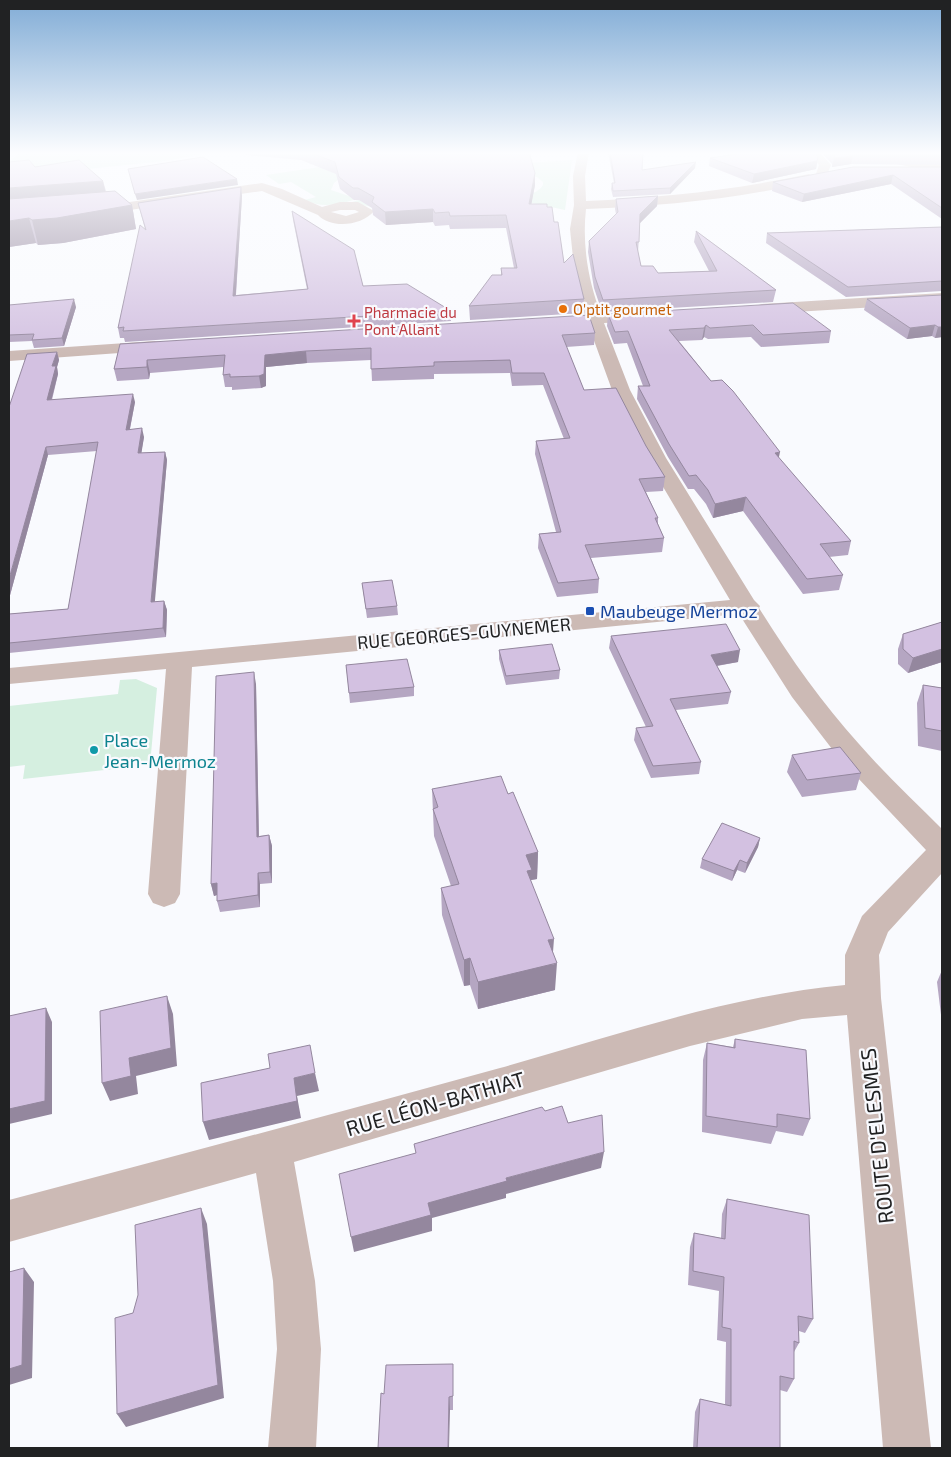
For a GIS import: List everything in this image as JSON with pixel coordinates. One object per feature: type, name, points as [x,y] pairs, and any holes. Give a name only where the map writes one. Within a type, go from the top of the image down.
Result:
[{"type":"street","points":[[578,220],[577,229],[582,277],[595,319],[621,390],[656,458],[748,606],[767,641],[824,722],[888,794],[942,848]]},
{"type":"street","points":[[751,310],[942,298]]},
{"type":"street","points":[[537,322],[655,316]]},
{"type":"street","points":[[9,356],[174,344]]},
{"type":"street","name":"RUE GEORGES-GUYNEMER","points":[[180,659],[748,606]]},
{"type":"street","points":[[9,676],[180,659],[164,894]]},
{"type":"street","name":"ROUTE D'ELESMES","points":[[907,1448],[863,998],[862,955],[874,925],[942,853]]},
{"type":"street","name":"RUE LÉON-BATHIAT","points":[[9,1222],[272,1150],[690,1030],[802,1004],[863,998]]},
{"type":"street","points":[[272,1150],[294,1281],[298,1349],[292,1448]]},
{"type":"green space","points":[[136,679],[157,688],[150,765],[23,779],[25,765],[9,767],[9,706],[118,694],[120,680]]},
{"type":"building","points":[[143,220],[239,220],[233,296],[308,289],[294,220],[306,220],[354,250],[363,286],[407,284],[451,311],[123,331],[124,327],[118,328],[140,225],[146,230]]},
{"type":"building","points":[[507,220],[554,220],[554,222],[558,222],[564,263],[573,254],[584,299],[469,306],[492,275],[502,275],[501,268],[517,268]]},
{"type":"building","points":[[610,220],[640,220],[639,242],[636,242],[641,266],[653,266],[658,273],[717,271],[696,231],[776,290],[603,300],[595,277],[589,241]]},
{"type":"building","points":[[942,227],[942,281],[848,287],[767,233]]},
{"type":"building","points":[[942,295],[942,327],[935,325],[910,328],[867,299]]},
{"type":"building","points":[[74,299],[62,338],[32,340],[34,334],[9,335],[9,305]]},
{"type":"building","points":[[793,303],[831,331],[763,335],[753,325],[710,328],[706,325],[704,328],[669,330],[711,381],[722,380],[733,391],[780,452],[775,453],[851,541],[820,544],[843,575],[807,579],[746,497],[715,504],[708,490],[696,475],[689,476],[669,444],[638,386],[650,386],[628,331],[615,332],[608,314]]},
{"type":"building","points":[[589,315],[595,333],[562,335],[584,390],[616,388],[646,446],[665,477],[639,479],[658,518],[655,518],[664,538],[585,545],[599,579],[558,583],[539,534],[561,532],[536,441],[570,438],[544,373],[512,373],[510,360],[434,362],[434,366],[371,369],[371,348],[265,355],[264,374],[259,376],[230,377],[230,374],[223,375],[225,355],[147,360],[147,367],[114,369],[120,344]]},
{"type":"building","points":[[57,352],[52,366],[56,366],[47,400],[133,394],[126,430],[142,428],[138,453],[165,452],[151,602],[164,601],[163,628],[9,643],[9,614],[68,609],[98,442],[46,447],[9,579],[9,407],[27,354]]},
{"type":"building","points":[[392,580],[397,606],[366,609],[362,583]]},
{"type":"building","points":[[942,622],[942,649],[913,658],[903,649],[903,634]]},
{"type":"building","points":[[726,624],[740,650],[711,655],[731,692],[670,699],[701,762],[653,766],[636,728],[653,726],[611,636]]},
{"type":"building","points":[[552,644],[560,670],[506,676],[499,650]]},
{"type":"building","points":[[407,659],[414,687],[349,693],[346,665]]},
{"type":"building","points":[[254,672],[257,837],[269,835],[270,872],[258,873],[258,895],[217,901],[217,883],[211,884],[216,676]]},
{"type":"building","points":[[923,685],[942,688],[942,731],[925,728]]},
{"type":"building","points":[[840,747],[861,773],[807,780],[792,755]]},
{"type":"building","points":[[501,776],[508,794],[513,792],[538,852],[526,855],[532,870],[527,871],[554,939],[548,940],[557,963],[478,982],[470,958],[464,960],[441,888],[459,884],[433,809],[438,807],[432,789]]},
{"type":"building","points":[[722,823],[760,838],[747,863],[740,860],[734,871],[702,859]]},
{"type":"building","points":[[167,996],[171,1048],[129,1058],[131,1076],[102,1083],[100,1011]]},
{"type":"building","points":[[46,1008],[45,1101],[9,1109],[9,1016]]},
{"type":"building","points":[[735,1039],[806,1050],[810,1119],[777,1114],[777,1127],[706,1116],[707,1043],[735,1048]]},
{"type":"building","points":[[310,1045],[315,1073],[294,1078],[297,1101],[203,1122],[201,1083],[270,1068],[268,1054]]},
{"type":"building","points":[[562,1106],[568,1123],[602,1115],[604,1152],[506,1178],[507,1181],[428,1203],[431,1215],[351,1237],[339,1174],[416,1153],[414,1144],[542,1107],[545,1111]]},
{"type":"building","points":[[727,1199],[809,1215],[813,1319],[798,1316],[799,1343],[794,1341],[794,1379],[780,1376],[780,1448],[697,1448],[700,1399],[731,1406],[731,1329],[722,1327],[724,1277],[693,1271],[694,1233],[725,1239]]},
{"type":"building","points":[[201,1208],[218,1385],[117,1414],[115,1318],[133,1313],[138,1295],[135,1225]]},
{"type":"building","points":[[24,1268],[22,1365],[9,1369],[9,1272]]},
{"type":"building","points":[[453,1364],[453,1396],[449,1397],[448,1448],[378,1448],[381,1393],[384,1394],[386,1365]]},
{"type":"place","name":"O'ptit gourmet","points":[[563,309]]},
{"type":"place","name":"Pharmacie du Pont Allant","points":[[354,321]]},
{"type":"place","name":"Maubeuge Mermoz","points":[[590,611]]},
{"type":"place","name":"Place Jean-Mermoz","points":[[94,750]]}]
